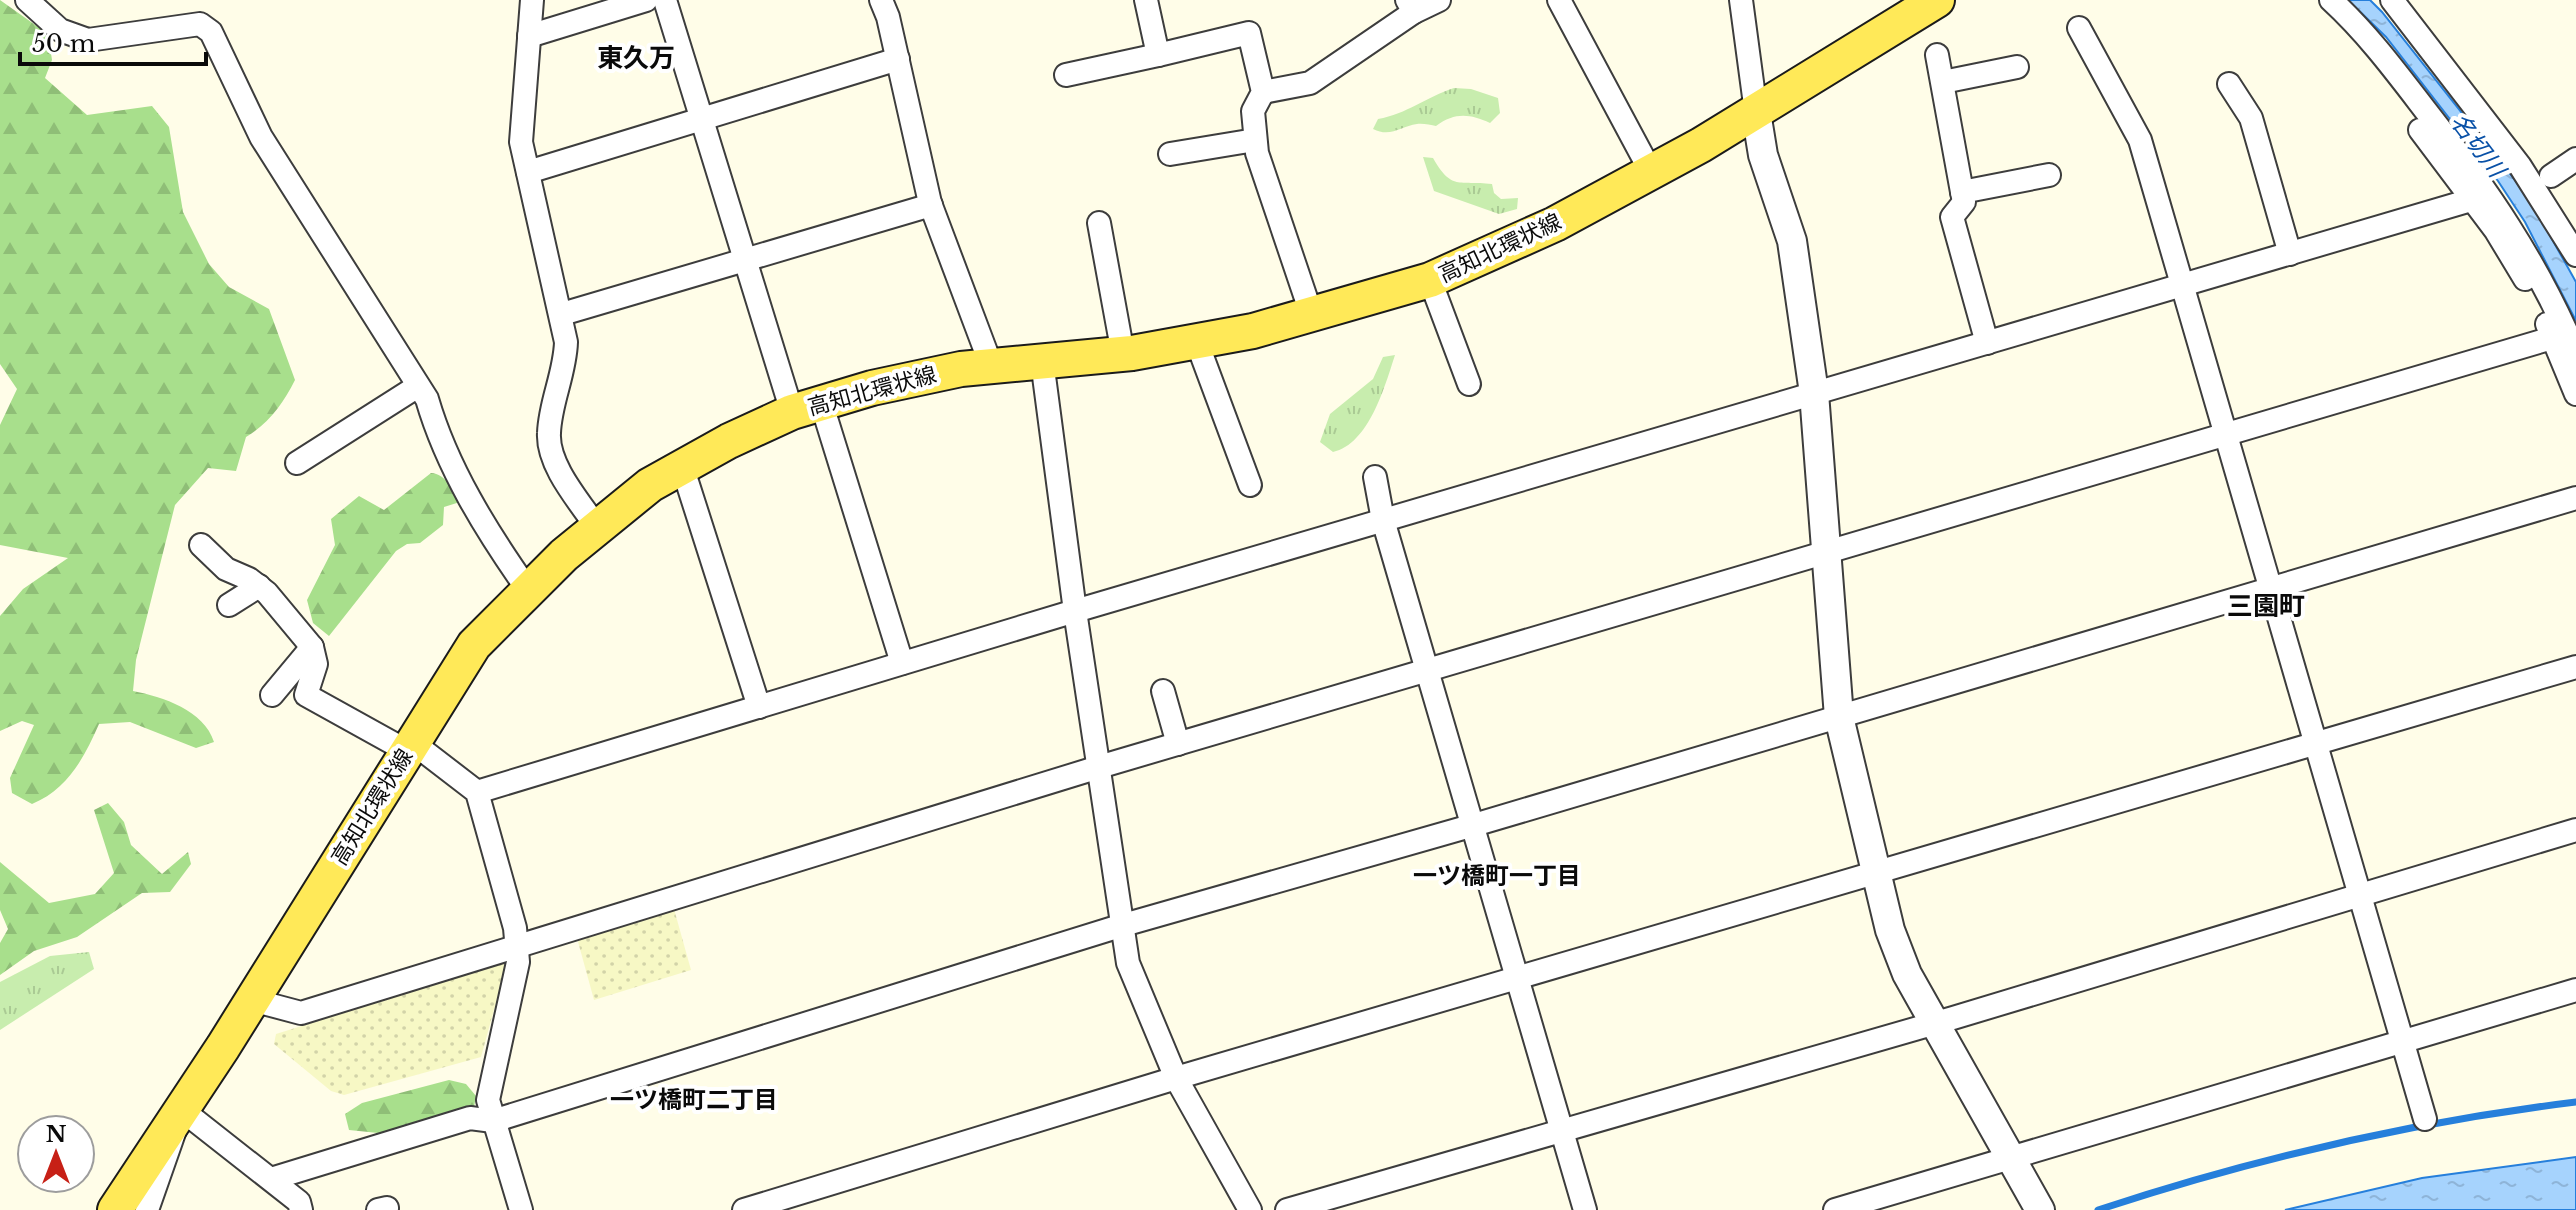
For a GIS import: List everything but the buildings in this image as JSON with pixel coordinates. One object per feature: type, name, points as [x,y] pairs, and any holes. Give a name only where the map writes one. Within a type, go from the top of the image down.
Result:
[{"type":"main road","name":"高知北環状線","points":[[115,1210],[252,1000],[474,645],[596,526],[682,466],[806,407],[925,375],[991,365],[1123,354],[1312,316],[1430,280],[1498,251],[1651,172],[1756,112],[1937,0]]},
{"type":"street","points":[[27,0],[60,30],[88,40],[200,24],[211,32],[261,137],[427,399],[438,436],[467,493],[528,590]]},
{"type":"street","points":[[532,0],[521,142],[562,314],[566,358],[550,423],[550,446],[596,526]]},
{"type":"street","points":[[529,36],[646,0]]},
{"type":"street","points":[[665,0],[744,260],[806,407],[902,663]]},
{"type":"street","points":[[881,0],[898,59],[931,205],[991,365]]},
{"type":"street","points":[[1146,0],[1158,55]]},
{"type":"street","points":[[1263,92],[1310,83],[1410,6],[1439,0]]},
{"type":"street","points":[[1559,0],[1651,172]]},
{"type":"street","points":[[1741,0],[1763,155],[1792,241],[1814,393],[1839,717],[1890,930],[1907,974],[1933,1023],[2040,1210]]},
{"type":"street","points":[[2331,0],[2368,36],[2483,184],[2521,241],[2576,354]]},
{"type":"street","points":[[2392,0],[2520,166],[2576,255]]},
{"type":"street","points":[[2079,28],[2140,140],[2425,1119]]},
{"type":"street","points":[[1066,75],[1249,33],[1263,92],[1253,111],[1255,140],[1312,316]]},
{"type":"street","points":[[1937,55],[1964,202],[1952,217],[1987,343]]},
{"type":"street","points":[[528,172],[898,59]]},
{"type":"street","points":[[1943,82],[2017,67]]},
{"type":"street","points":[[2229,84],[2251,118],[2290,254]]},
{"type":"street","points":[[2420,130],[2519,268],[2576,394]]},
{"type":"street","points":[[1170,154],[1255,140]]},
{"type":"street","points":[[2551,176],[2576,159]]},
{"type":"street","points":[[1962,192],[2049,175]]},
{"type":"street","points":[[477,792],[1075,611],[2471,200]]},
{"type":"street","points":[[562,314],[931,205]]},
{"type":"street","points":[[1099,223],[1123,354]]},
{"type":"street","points":[[1430,280],[1469,384]]},
{"type":"street","points":[[252,1000],[301,1013],[518,943],[1099,767],[2552,338]]},
{"type":"street","points":[[1196,340],[1250,485]]},
{"type":"street","points":[[1042,361],[1075,611],[1120,926],[1128,963],[1176,1078],[1250,1210]]},
{"type":"street","points":[[297,463],[418,386]]},
{"type":"street","points":[[682,466],[759,707]]},
{"type":"street","points":[[1375,477],[1383,520],[1585,1210]]},
{"type":"street","points":[[271,1179],[470,1118],[493,1121],[1120,926],[1474,825],[2576,498]]},
{"type":"street","points":[[201,545],[226,569],[259,586],[312,647],[316,664],[306,695],[410,747],[477,792],[518,943],[518,962],[488,1100],[521,1210]]},
{"type":"street","points":[[229,605],[259,586]]},
{"type":"street","points":[[272,695],[312,647]]},
{"type":"street","points":[[744,1210],[1176,1078],[2576,667]]},
{"type":"street","points":[[1163,691],[1178,744]]},
{"type":"street","points":[[1287,1210],[1933,1023],[2576,830]]},
{"type":"street","points":[[1835,1210],[2576,990]]},
{"type":"street","points":[[147,1210],[182,1110],[299,1202],[301,1210]]},
{"type":"green space","points":[[0,0],[48,34],[52,60],[45,78],[87,115],[152,106],[169,127],[183,212],[209,264],[229,287],[269,309],[295,380],[275,412],[246,437],[236,471],[208,468],[175,505],[136,660],[133,691],[169,701],[192,713],[209,731],[214,742],[196,748],[130,722],[99,724],[81,760],[65,781],[45,798],[32,804],[12,793],[10,778],[34,725],[22,721],[0,731],[0,616],[23,589],[68,558],[0,545],[0,425],[17,389],[0,364]]},
{"type":"green space","points":[[1454,88],[1471,89],[1498,98],[1500,113],[1490,123],[1463,116],[1450,118],[1436,126],[1417,124],[1385,132],[1373,129],[1378,119]]},
{"type":"green space","points":[[1423,157],[1433,158],[1451,180],[1492,184],[1494,193],[1501,199],[1518,198],[1517,209],[1499,214],[1434,191]]},
{"type":"green space","points":[[1395,355],[1366,426],[1346,447],[1333,452],[1320,442],[1330,414],[1373,379],[1383,357]]},
{"type":"green space","points":[[431,473],[445,479],[460,502],[444,507],[443,525],[420,543],[407,544],[396,551],[329,636],[313,623],[307,600],[335,545],[331,519],[359,496],[384,510]]},
{"type":"green space","points":[[108,803],[124,822],[131,845],[162,874],[188,852],[191,864],[170,892],[142,893],[77,937],[34,951],[0,975],[0,943],[8,929],[0,910],[0,862],[49,903],[95,894],[114,873],[94,810]]},
{"type":"green space","points":[[674,909],[691,970],[594,1000],[577,938]]},
{"type":"green space","points":[[89,952],[94,969],[0,1030],[0,982],[50,956]]},
{"type":"green space","points":[[503,963],[506,966],[481,1057],[344,1095],[331,1091],[274,1044],[276,1034]]},
{"type":"green space","points":[[449,1080],[466,1084],[476,1096],[474,1107],[454,1116],[388,1134],[349,1130],[345,1114],[362,1103]]},
{"type":"water","name":"名切川","points":[[2348,0],[2370,0],[2382,12],[2529,198],[2576,282],[2576,321],[2525,222],[2498,181],[2386,37]]},
{"type":"water","points":[[2576,1157],[2576,1210],[2285,1210],[2422,1178]]},
{"type":"waterway","points":[[2098,1210],[2216,1174],[2334,1144],[2454,1120],[2576,1102]]},
{"type":"district","name":"東久万","points":[[636,58]]},
{"type":"district","name":"三園町","points":[[2266,606]]},
{"type":"district","name":"一ツ橋町一丁目","points":[[1497,875]]},
{"type":"district","name":"一ツ橋町二丁目","points":[[694,1099]]}]
